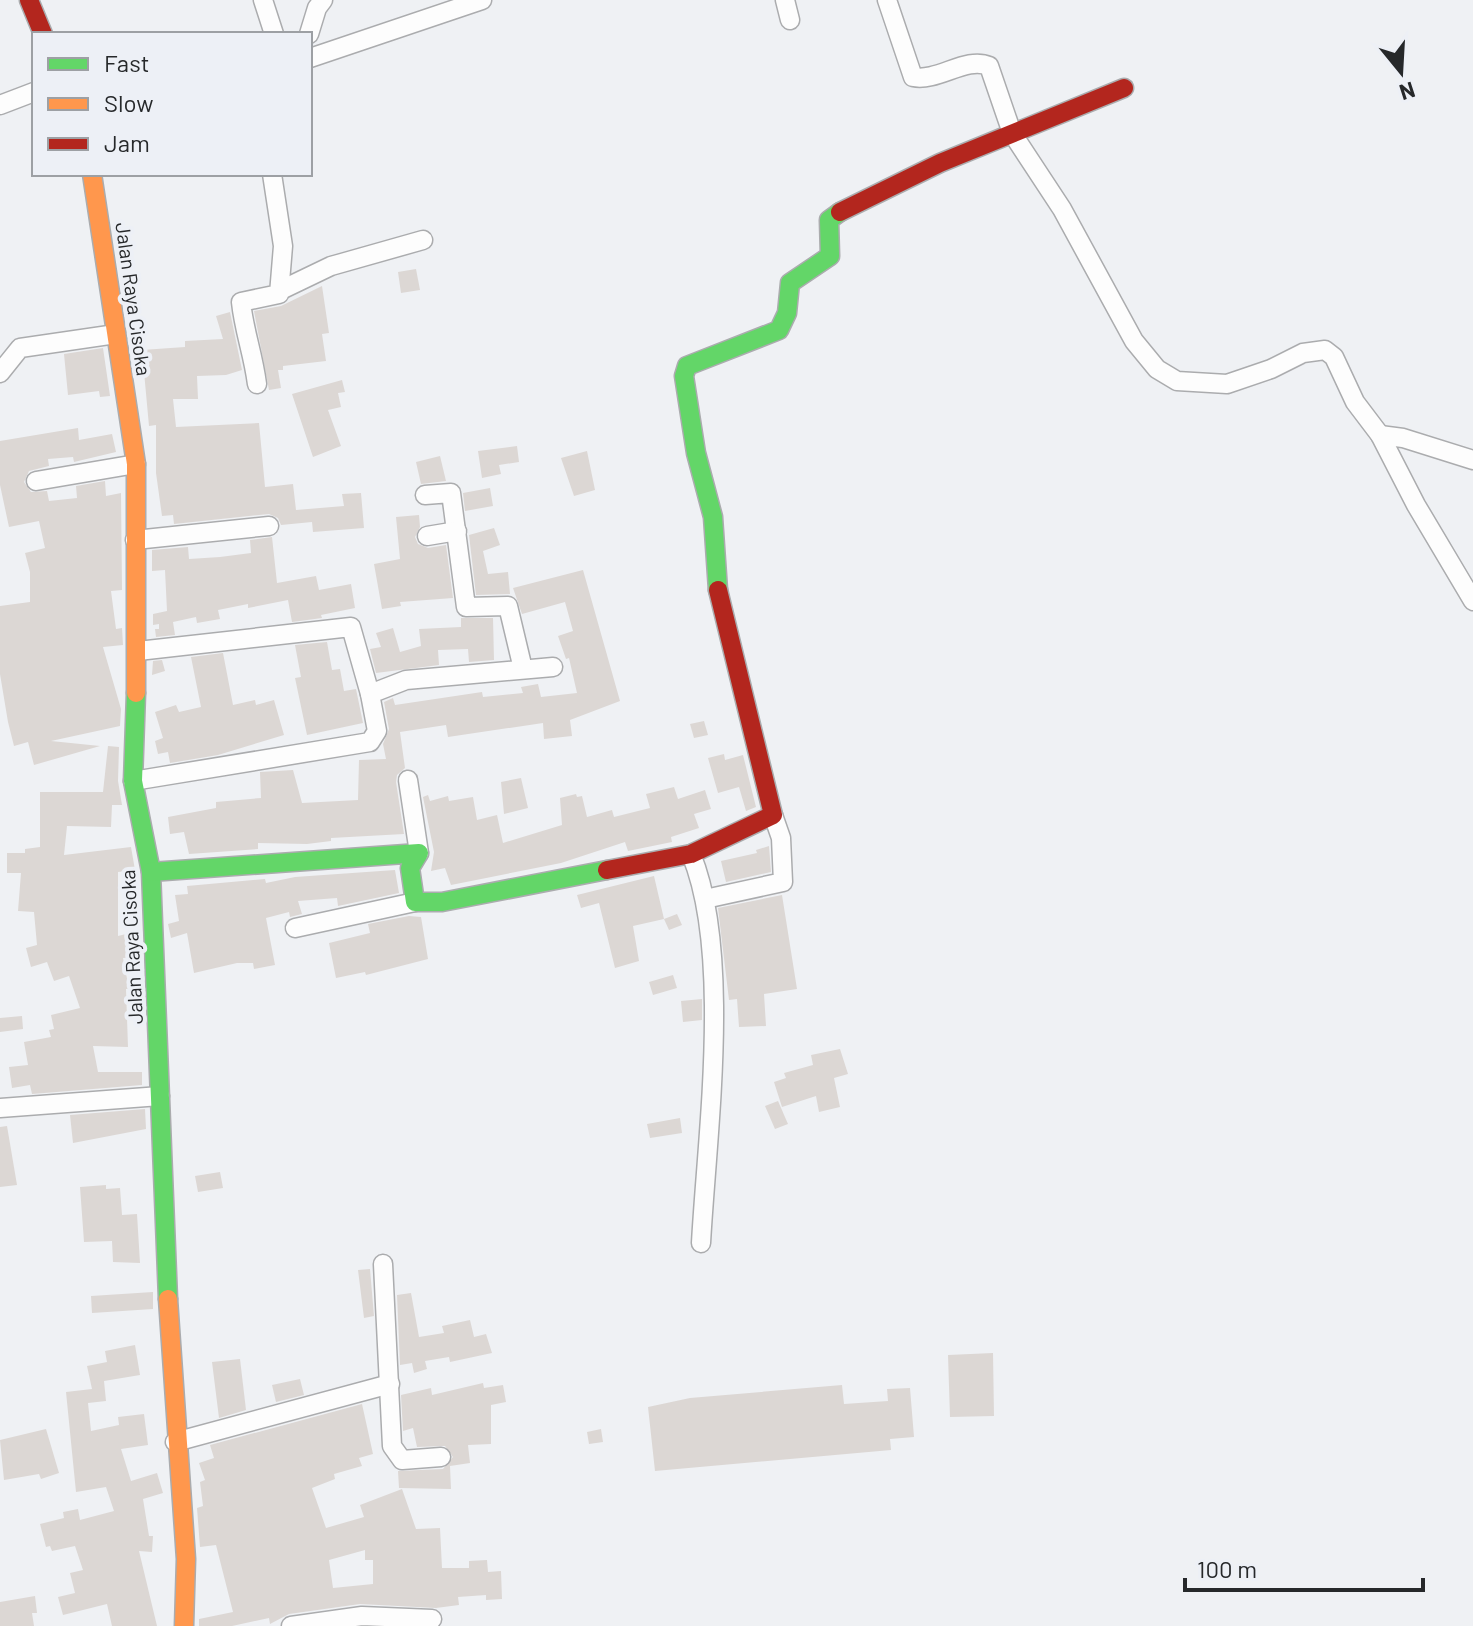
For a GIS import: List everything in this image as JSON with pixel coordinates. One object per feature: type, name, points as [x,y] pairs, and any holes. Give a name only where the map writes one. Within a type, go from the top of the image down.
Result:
[{"type":"street","points":[[29,0],[42,32]]},
{"type":"street","points":[[263,0],[273,32]]},
{"type":"street","points":[[310,32],[317,8],[323,0]]},
{"type":"street","points":[[312,52],[482,0]]},
{"type":"street","points":[[785,0],[790,20]]},
{"type":"street","points":[[887,0],[913,77],[923,79],[974,64],[989,66],[1012,133],[1062,209],[1134,341],[1157,369],[1177,381],[1227,384],[1271,369],[1303,353],[1325,350],[1334,357],[1355,402],[1380,435],[1416,505],[1473,601]]},
{"type":"street","points":[[705,899],[783,882],[781,838],[719,597],[713,517],[696,453],[684,376],[687,366],[779,330],[787,313],[790,283],[830,256],[828,228],[833,215],[1012,133],[1124,88]]},
{"type":"street","points":[[0,105],[32,93]]},
{"type":"street","name":"Jalan Raya Cisoka","points":[[92,176],[136,464],[138,651],[133,781],[151,872],[175,1442],[186,1559],[184,1626]]},
{"type":"street","points":[[272,176],[283,246],[279,291]]},
{"type":"street","points":[[257,384],[252,341],[244,333],[241,302],[279,294],[279,291],[331,266],[423,240]]},
{"type":"street","points":[[0,373],[14,352],[26,346],[116,334]]},
{"type":"street","points":[[1380,435],[1403,438],[1473,460]]},
{"type":"street","points":[[36,481],[136,464]]},
{"type":"street","points":[[425,495],[451,493],[466,607],[508,606],[523,669]]},
{"type":"street","points":[[135,540],[269,526]]},
{"type":"street","points":[[427,536],[457,531]]},
{"type":"street","points":[[133,781],[370,742],[377,731],[351,627],[138,651]]},
{"type":"street","points":[[370,694],[406,680],[553,667]]},
{"type":"street","points":[[408,780],[419,853],[410,868],[415,902]]},
{"type":"street","points":[[295,928],[415,902],[442,902],[691,854],[773,815]]},
{"type":"street","points":[[151,872],[419,853]]},
{"type":"street","points":[[691,854],[705,899],[711,955],[713,1035],[701,1243]]},
{"type":"street","points":[[0,1108],[160,1096]]},
{"type":"street","points":[[383,1264],[392,1446],[396,1456],[402,1460],[441,1457]]},
{"type":"street","points":[[175,1442],[390,1384]]},
{"type":"street","points":[[291,1626],[362,1616],[432,1619]]},
{"type":"building","points":[[416,269],[420,290],[401,293],[398,272]]},
{"type":"building","points":[[322,286],[329,333],[322,334],[326,361],[283,366],[283,370],[278,370],[281,388],[269,390],[254,311],[281,306]]},
{"type":"building","points":[[230,312],[242,370],[226,375],[197,376],[198,399],[173,399],[176,427],[259,423],[265,487],[293,484],[296,510],[344,506],[342,494],[361,493],[364,528],[313,532],[312,522],[281,525],[278,518],[269,514],[174,524],[173,515],[162,516],[156,473],[156,425],[149,426],[142,350],[185,347],[185,341],[223,339],[216,316]]},
{"type":"building","points":[[103,348],[110,396],[100,397],[99,391],[68,395],[64,354]]},
{"type":"building","points":[[342,380],[345,392],[338,393],[341,407],[328,410],[341,446],[313,457],[292,394]]},
{"type":"building","points":[[78,428],[79,440],[112,434],[116,452],[74,462],[73,457],[48,459],[49,466],[29,471],[24,482],[31,492],[47,491],[49,501],[77,498],[76,486],[105,481],[106,496],[121,493],[122,590],[111,591],[116,629],[122,628],[123,645],[103,647],[121,709],[120,726],[51,741],[100,746],[34,765],[28,742],[14,746],[8,722],[0,674],[0,606],[30,602],[30,572],[25,553],[45,548],[39,521],[9,527],[0,485],[0,441]]},
{"type":"building","points":[[517,446],[519,462],[499,465],[501,474],[482,478],[478,451]]},
{"type":"building","points":[[587,451],[595,490],[574,496],[561,458]]},
{"type":"building","points":[[440,456],[446,481],[421,484],[416,462]]},
{"type":"building","points":[[490,488],[493,506],[465,511],[463,493]]},
{"type":"building","points":[[419,515],[420,527],[415,537],[418,544],[428,548],[446,545],[453,598],[400,602],[401,606],[382,609],[374,564],[400,559],[396,517]]},
{"type":"building","points":[[494,528],[500,545],[483,551],[488,574],[508,572],[510,594],[476,595],[469,535]]},
{"type":"building","points":[[272,537],[277,583],[316,576],[319,590],[351,584],[355,608],[321,615],[322,618],[292,622],[288,600],[248,608],[248,604],[218,610],[220,619],[197,623],[196,617],[173,622],[175,635],[156,637],[155,629],[159,629],[159,624],[153,625],[153,614],[167,611],[165,570],[152,571],[152,550],[188,547],[189,559],[220,557],[251,553],[250,540]]},
{"type":"building","points":[[583,570],[620,701],[570,720],[572,736],[544,739],[543,723],[448,737],[446,725],[400,732],[405,768],[397,775],[396,782],[404,834],[331,838],[331,841],[307,844],[258,843],[258,849],[189,854],[184,832],[170,834],[168,817],[216,808],[216,802],[261,798],[260,772],[293,770],[302,803],[358,800],[359,760],[386,759],[383,744],[389,729],[384,702],[393,698],[395,705],[482,692],[483,697],[523,693],[521,687],[538,684],[541,697],[577,693],[569,658],[566,659],[558,636],[573,631],[565,602],[522,614],[513,588]]},
{"type":"building","points":[[461,618],[493,618],[494,660],[469,662],[468,649],[438,650],[439,665],[376,673],[370,649],[381,647],[376,633],[393,628],[400,652],[421,646],[419,629],[461,627]]},
{"type":"building","points":[[327,642],[332,670],[340,669],[344,691],[356,689],[363,723],[307,735],[295,678],[301,677],[295,645]]},
{"type":"building","points":[[223,653],[233,705],[255,700],[256,705],[274,700],[284,735],[218,755],[170,763],[168,752],[158,754],[155,741],[163,738],[155,712],[176,705],[179,712],[201,707],[191,657]]},
{"type":"building","points":[[162,660],[165,671],[152,675],[153,661]]},
{"type":"building","points":[[704,721],[708,735],[694,738],[690,724]]},
{"type":"building","points":[[108,746],[119,747],[118,781],[122,805],[112,805],[111,827],[67,826],[64,855],[131,847],[135,870],[118,872],[118,936],[134,932],[138,935],[139,957],[123,958],[129,989],[126,989],[128,1047],[93,1046],[98,1072],[142,1072],[142,1085],[32,1094],[30,1085],[12,1088],[9,1067],[28,1065],[24,1042],[51,1037],[49,1030],[54,1029],[51,1015],[80,1008],[69,976],[54,981],[47,962],[31,967],[26,948],[37,945],[34,912],[18,911],[21,873],[7,873],[7,853],[25,853],[25,849],[40,847],[40,792],[103,792]]},
{"type":"building","points":[[724,754],[725,760],[743,755],[756,807],[746,811],[739,787],[718,793],[708,758]]},
{"type":"building","points":[[521,778],[528,808],[504,814],[501,782]]},
{"type":"building","points":[[674,787],[678,799],[705,790],[711,809],[694,814],[699,828],[671,837],[672,842],[628,851],[625,842],[561,863],[451,885],[445,868],[431,871],[434,852],[423,797],[428,795],[430,801],[448,796],[449,801],[473,797],[477,820],[497,815],[503,843],[562,825],[560,798],[576,794],[577,797],[582,796],[587,817],[612,810],[614,817],[650,808],[646,794]]},
{"type":"building","points":[[769,846],[771,872],[726,882],[721,861],[757,853],[756,850]]},
{"type":"building","points":[[395,870],[399,893],[338,906],[337,898],[298,901],[302,914],[290,917],[289,912],[266,918],[275,965],[254,969],[253,963],[237,963],[194,973],[187,933],[171,938],[168,924],[179,921],[175,895],[188,894],[187,886],[265,879],[266,883],[295,877]]},
{"type":"building","points":[[654,876],[664,919],[633,926],[639,961],[615,968],[599,903],[581,908],[577,895]]},
{"type":"building","points":[[782,895],[797,989],[764,994],[766,1026],[739,1027],[737,999],[729,1000],[718,908]]},
{"type":"building","points":[[677,914],[682,925],[669,930],[664,919]]},
{"type":"building","points":[[409,916],[421,917],[428,959],[366,975],[365,972],[336,978],[329,943],[370,933],[368,924]]},
{"type":"building","points":[[673,975],[677,988],[653,995],[649,982]]},
{"type":"building","points":[[702,999],[702,1020],[683,1022],[681,1001]]},
{"type":"building","points":[[22,1016],[23,1029],[0,1032],[0,1018]]},
{"type":"building","points":[[840,1049],[848,1074],[834,1078],[840,1107],[819,1112],[816,1096],[782,1107],[774,1082],[786,1078],[784,1073],[813,1065],[811,1055]]},
{"type":"building","points":[[778,1101],[788,1124],[775,1129],[765,1106]]},
{"type":"building","points":[[145,1109],[146,1129],[73,1143],[70,1115]]},
{"type":"building","points":[[680,1118],[682,1133],[650,1138],[647,1124]]},
{"type":"building","points":[[7,1126],[17,1185],[0,1187],[0,1127]]},
{"type":"building","points":[[220,1172],[223,1188],[198,1192],[195,1176]]},
{"type":"building","points":[[106,1185],[106,1189],[120,1188],[122,1215],[137,1214],[140,1263],[113,1262],[112,1241],[84,1242],[80,1187]]},
{"type":"building","points":[[370,1269],[374,1316],[364,1318],[358,1270]]},
{"type":"building","points":[[153,1292],[153,1309],[92,1313],[91,1296]]},
{"type":"building","points":[[411,1293],[419,1337],[444,1333],[442,1326],[470,1320],[474,1337],[486,1334],[492,1353],[450,1362],[449,1357],[425,1361],[427,1369],[414,1373],[412,1363],[400,1365],[397,1295]]},
{"type":"building","points":[[135,1345],[140,1375],[104,1381],[106,1401],[88,1403],[91,1431],[119,1425],[118,1417],[144,1414],[148,1445],[121,1449],[131,1481],[157,1473],[163,1493],[143,1499],[149,1536],[153,1536],[152,1552],[139,1551],[157,1626],[112,1626],[107,1604],[63,1615],[58,1597],[75,1593],[70,1573],[83,1570],[75,1546],[52,1551],[50,1546],[46,1547],[40,1524],[64,1518],[63,1512],[78,1509],[80,1520],[114,1511],[106,1487],[76,1492],[66,1392],[92,1389],[87,1366],[107,1362],[105,1351]]},
{"type":"building","points":[[993,1353],[994,1416],[950,1417],[948,1355]]},
{"type":"building","points":[[240,1359],[246,1410],[219,1418],[212,1362]]},
{"type":"building","points":[[300,1379],[304,1395],[276,1402],[272,1385]]},
{"type":"building","points":[[483,1383],[484,1388],[503,1385],[506,1402],[491,1405],[491,1444],[468,1445],[470,1463],[450,1466],[451,1489],[399,1488],[398,1471],[443,1469],[453,1457],[445,1446],[417,1447],[413,1428],[403,1431],[401,1395],[431,1388],[432,1395]]},
{"type":"building","points":[[842,1385],[844,1404],[888,1401],[887,1389],[910,1388],[914,1437],[890,1439],[891,1450],[655,1471],[648,1407],[690,1398]]},
{"type":"building","points":[[362,1404],[373,1454],[359,1458],[362,1466],[334,1474],[335,1479],[312,1488],[326,1528],[364,1517],[360,1505],[402,1489],[416,1529],[440,1528],[442,1568],[469,1568],[469,1561],[487,1560],[488,1572],[501,1571],[502,1599],[486,1600],[486,1595],[458,1597],[459,1605],[436,1608],[360,1604],[289,1614],[270,1624],[269,1618],[232,1626],[199,1626],[199,1619],[233,1612],[216,1545],[200,1547],[197,1508],[203,1506],[200,1482],[205,1480],[199,1463],[214,1458],[210,1445]],"holes":[[[365,1550],[365,1560],[373,1560],[373,1584],[333,1588],[329,1560]]]},
{"type":"building","points":[[46,1429],[59,1473],[41,1479],[39,1474],[4,1480],[0,1440]]},
{"type":"building","points":[[601,1429],[603,1442],[589,1444],[587,1432]]},
{"type":"building","points":[[35,1596],[37,1613],[32,1613],[34,1626],[0,1626],[0,1602]]},
{"type":"traffic: fast","points":[[718,590],[713,517],[696,453],[684,376],[687,366],[779,330],[787,313],[790,283],[830,256],[829,220],[840,212]]},
{"type":"traffic: fast","points":[[136,693],[133,781],[151,872],[168,1299]]},
{"type":"traffic: fast","points":[[151,872],[419,853],[410,868],[415,902],[442,902],[607,870]]},
{"type":"traffic: slow","points":[[92,176],[136,464],[136,693]]},
{"type":"traffic: slow","points":[[168,1299],[186,1559],[184,1626]]},
{"type":"traffic: jam","points":[[29,0],[42,32]]},
{"type":"traffic: jam","points":[[840,212],[940,163],[1124,88]]},
{"type":"traffic: jam","points":[[607,870],[691,854],[773,815],[718,590]]}]
